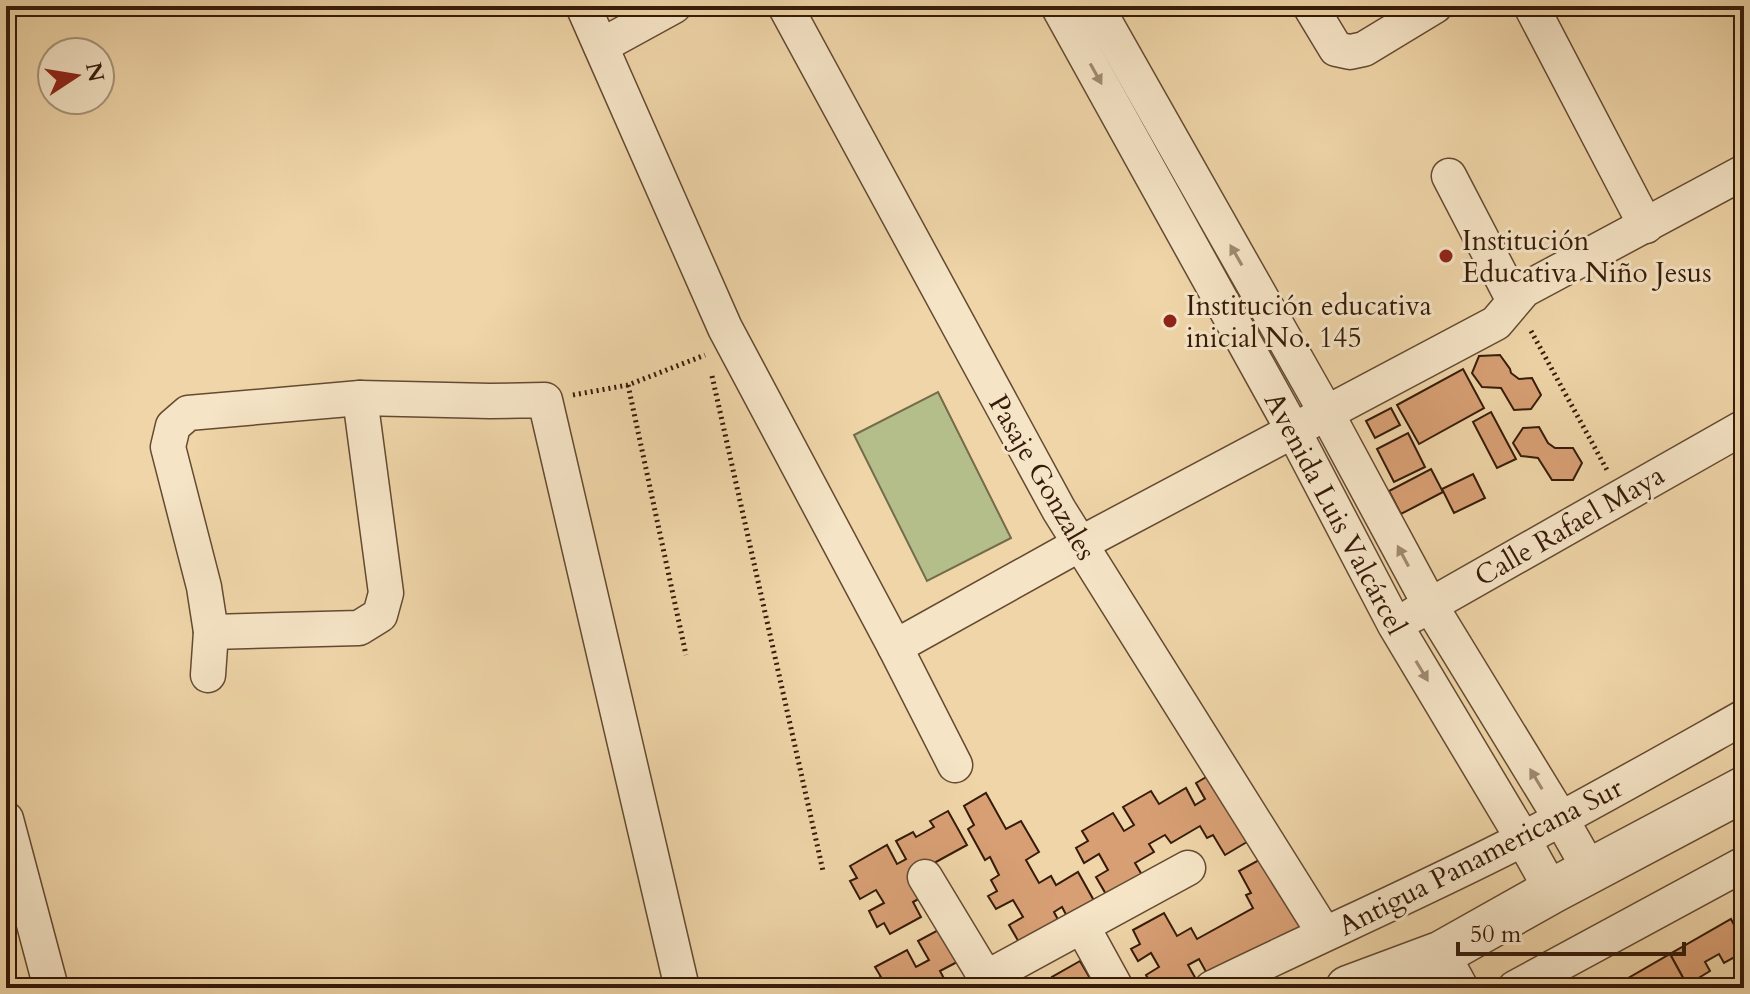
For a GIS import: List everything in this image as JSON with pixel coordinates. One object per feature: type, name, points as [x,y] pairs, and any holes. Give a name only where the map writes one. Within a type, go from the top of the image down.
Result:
[{"type":"street","points":[[583,6],[725,328],[721,349],[895,647],[955,765]]},
{"type":"street","points":[[601,46],[674,6]]},
{"type":"street","name":"Pasaje Gonzales","points":[[785,6],[1080,544],[1324,933]]},
{"type":"street","name":"Avenida Luis Valcárcel","points":[[1058,6],[1294,432],[1395,625],[1552,891]]},
{"type":"street","name":"Avenida Luis Valcárcel","points":[[1096,6],[1327,414],[1430,605],[1590,870]]},
{"type":"street","points":[[1310,6],[1336,49],[1350,52],[1364,49],[1435,6]]},
{"type":"street","points":[[1531,6],[1646,226]]},
{"type":"street","points":[[895,647],[1080,544],[1496,323],[1524,290],[1744,172]]},
{"type":"street","points":[[1449,176],[1514,301]]},
{"type":"street","points":[[211,632],[359,628],[380,615],[386,593],[360,398]]},
{"type":"street","points":[[208,675],[211,632],[204,587],[168,447],[173,426],[188,413],[360,398],[545,400],[682,988]]},
{"type":"street","name":"Calle Rafael Maya","points":[[1395,625],[1744,427]]},
{"type":"street","name":"Antigua Panamericana Sur","points":[[1212,988],[1523,839],[1744,717]]},
{"type":"street","points":[[1348,988],[1452,971],[1552,891],[1744,789]]},
{"type":"street","points":[[6,819],[19,922],[51,988]]},
{"type":"street","points":[[1515,988],[1744,864]]},
{"type":"street","points":[[925,877],[986,978],[1188,868]]},
{"type":"street","points":[[1082,926],[1116,988]]},
{"type":"path","points":[[1514,301],[1622,495]]},
{"type":"path","points":[[545,400],[628,385],[721,349],[823,871]]},
{"type":"path","points":[[628,385],[686,655]]},
{"type":"green space","points":[[938,392],[1011,538],[927,581],[854,435]]},
{"type":"building","points":[[1500,355],[1511,373],[1519,379],[1532,378],[1541,395],[1531,409],[1514,410],[1501,388],[1482,387],[1472,373],[1479,356]]},
{"type":"building","points":[[1463,369],[1484,408],[1419,444],[1397,405]]},
{"type":"building","points":[[1391,408],[1400,425],[1375,438],[1366,421]]},
{"type":"building","points":[[1491,412],[1516,459],[1497,468],[1473,422]]},
{"type":"building","points":[[1539,427],[1548,443],[1555,448],[1573,448],[1582,463],[1573,480],[1552,480],[1538,458],[1521,456],[1513,443],[1523,428]]},
{"type":"building","points":[[1408,433],[1425,467],[1394,482],[1377,449]]},
{"type":"building","points":[[1431,469],[1443,492],[1401,514],[1389,491]]},
{"type":"building","points":[[1473,474],[1485,498],[1454,513],[1442,489]]},
{"type":"building","points":[[1218,770],[1257,836],[1225,855],[1213,835],[1207,838],[1200,826],[1171,843],[1165,835],[1149,844],[1154,852],[1135,863],[1145,880],[1110,901],[1096,877],[1108,870],[1099,854],[1084,863],[1076,848],[1088,841],[1082,831],[1113,813],[1124,831],[1134,825],[1123,807],[1151,791],[1159,804],[1186,788],[1195,805],[1205,799],[1196,783]]},
{"type":"building","points":[[986,793],[1006,829],[1021,821],[1039,852],[1026,860],[1039,883],[1051,876],[1056,885],[1078,872],[1097,906],[1070,922],[1062,907],[1054,912],[1063,929],[1024,951],[1009,925],[1023,917],[1013,900],[996,909],[988,896],[997,891],[991,880],[999,875],[990,857],[985,860],[968,829],[974,825],[964,806]]},
{"type":"building","points":[[948,811],[967,845],[914,874],[926,895],[913,902],[921,917],[890,934],[884,923],[877,927],[869,911],[884,903],[876,890],[860,899],[850,881],[857,878],[850,866],[887,845],[897,864],[906,859],[896,841],[913,832],[916,837],[934,827],[930,821]]},
{"type":"building","points":[[1268,855],[1306,925],[1210,979],[1199,959],[1188,965],[1197,981],[1185,988],[1153,988],[1146,975],[1159,967],[1151,953],[1138,961],[1131,949],[1140,944],[1133,930],[1164,913],[1177,936],[1191,928],[1197,939],[1253,908],[1246,895],[1251,893],[1239,871]]},
{"type":"building","points":[[1731,919],[1744,944],[1744,952],[1724,963],[1719,954],[1705,962],[1710,971],[1687,985],[1670,954]]},
{"type":"building","points":[[942,928],[959,961],[940,971],[949,988],[876,988],[872,981],[881,977],[875,967],[907,950],[916,967],[929,960],[918,941]]},
{"type":"building","points":[[1670,954],[1687,985],[1681,988],[1611,988]]},
{"type":"building","points":[[1080,961],[1095,987],[1058,988],[1052,977]]},
{"type":"place","name":"Institución Educativa Niño Jesus","points":[[1446,256]]},
{"type":"place","name":"Institución educativa inicial No. 145","points":[[1170,321]]}]
